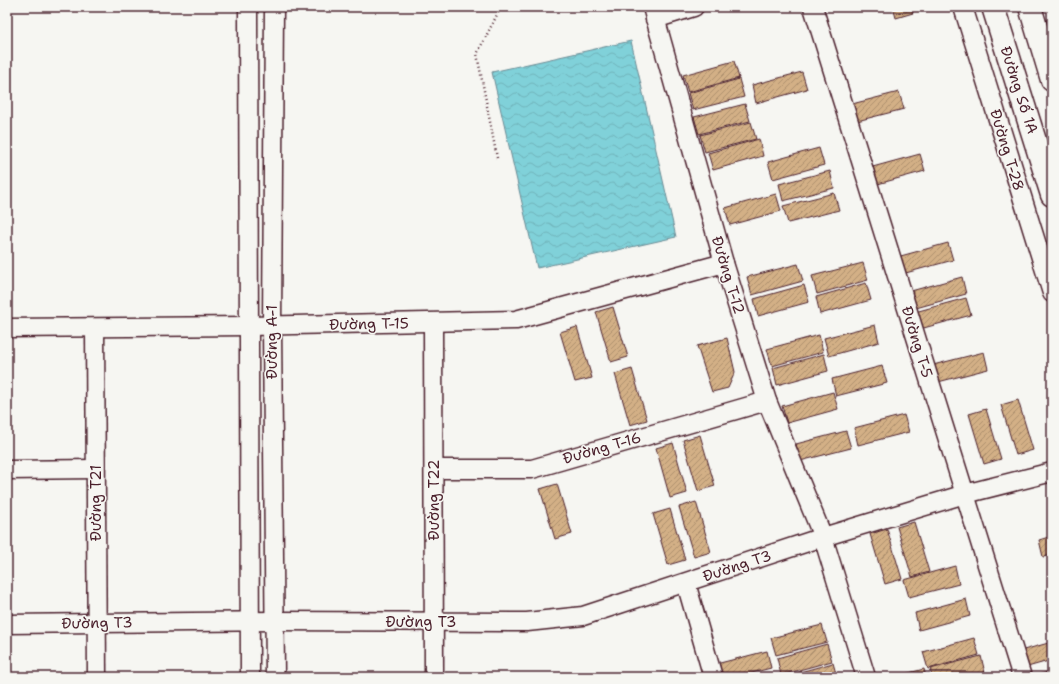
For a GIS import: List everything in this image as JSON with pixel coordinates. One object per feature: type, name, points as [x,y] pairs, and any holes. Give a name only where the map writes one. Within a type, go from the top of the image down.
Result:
[{"type":"street","name":"Đường A-1","points":[[248,7],[250,677]]},
{"type":"street","name":"Đường A-1","points":[[274,7],[272,326],[274,677]]},
{"type":"street","points":[[654,13],[694,7]]},
{"type":"street","name":"Đường T-5","points":[[813,7],[1022,677]]},
{"type":"street","name":"Đường T-28","points":[[963,7],[1052,293]]},
{"type":"street","name":"Đường Số 1A","points":[[993,7],[1052,195]]},
{"type":"street","points":[[1030,7],[1052,80]]},
{"type":"street","name":"Đường T-12","points":[[654,13],[724,263],[767,401],[823,537]]},
{"type":"street","name":"Đường T-15","points":[[7,328],[272,326],[516,320],[724,263]]},
{"type":"street","name":"Đường T22","points":[[434,323],[434,677]]},
{"type":"street","name":"Đường T21","points":[[94,328],[97,677]]},
{"type":"street","name":"Đường T-16","points":[[434,469],[532,468],[767,401]]},
{"type":"street","points":[[7,470],[95,469]]},
{"type":"street","name":"Đường T3","points":[[7,624],[251,621],[527,622],[583,616],[823,537],[965,494],[1052,472]]},
{"type":"street","points":[[823,537],[866,677]]},
{"type":"street","points":[[686,583],[713,677]]},
{"type":"path","points":[[497,158],[477,54],[501,7]]},
{"type":"water","points":[[631,41],[676,237],[537,268],[492,72]]},
{"type":"building","points":[[893,7],[911,7],[913,13],[896,18]]},
{"type":"building","points":[[734,61],[739,78],[688,92],[683,75]]},
{"type":"building","points":[[802,72],[807,89],[756,103],[752,85]]},
{"type":"building","points":[[739,79],[744,97],[693,110],[688,93]]},
{"type":"building","points":[[899,92],[904,109],[853,122],[848,105]]},
{"type":"building","points":[[745,104],[750,121],[699,134],[694,117]]},
{"type":"building","points":[[751,122],[756,139],[705,152],[700,135]]},
{"type":"building","points":[[759,139],[763,156],[713,170],[708,153]]},
{"type":"building","points":[[819,148],[824,165],[773,179],[768,162]]},
{"type":"building","points":[[920,154],[925,171],[874,185],[869,168]]},
{"type":"building","points":[[830,171],[834,188],[783,201],[779,184]]},
{"type":"building","points":[[834,193],[839,210],[788,223],[783,206]]},
{"type":"building","points":[[776,194],[781,211],[730,225],[725,208]]},
{"type":"building","points":[[948,243],[953,260],[902,274],[897,257]]},
{"type":"building","points":[[863,263],[868,280],[817,294],[812,276]]},
{"type":"building","points":[[798,264],[803,281],[752,295],[747,277]]},
{"type":"building","points":[[962,277],[966,294],[916,308],[911,291]]},
{"type":"building","points":[[866,283],[871,300],[820,314],[816,297]]},
{"type":"building","points":[[804,285],[809,302],[758,316],[754,299]]},
{"type":"building","points":[[966,298],[971,315],[920,329],[915,312]]},
{"type":"building","points":[[613,307],[628,357],[611,362],[596,312]]},
{"type":"building","points":[[875,325],[879,342],[829,356],[824,338]]},
{"type":"building","points":[[577,327],[592,378],[575,382],[560,332]]},
{"type":"building","points":[[819,335],[823,352],[772,366],[767,349]]},
{"type":"building","points":[[727,338],[735,372],[728,388],[712,392],[697,346]]},
{"type":"building","points":[[984,352],[988,369],[938,382],[933,365]]},
{"type":"building","points":[[824,354],[828,371],[777,385],[773,368]]},
{"type":"building","points":[[882,366],[887,383],[836,396],[832,379]]},
{"type":"building","points":[[632,369],[647,420],[630,425],[615,374]]},
{"type":"building","points":[[833,392],[838,409],[787,423],[782,406]]},
{"type":"building","points":[[1018,400],[1033,450],[1016,455],[1001,405]]},
{"type":"building","points":[[986,409],[1001,459],[984,464],[969,414]]},
{"type":"building","points":[[904,415],[909,432],[858,445],[854,428]]},
{"type":"building","points":[[846,431],[851,448],[800,461],[796,444]]},
{"type":"building","points":[[700,435],[715,486],[698,491],[683,440]]},
{"type":"building","points":[[673,443],[687,493],[670,498],[656,448]]},
{"type":"building","points":[[557,484],[572,534],[555,539],[540,489]]},
{"type":"building","points":[[696,502],[711,552],[694,557],[679,507]]},
{"type":"building","points":[[670,509],[685,560],[668,565],[653,514]]},
{"type":"building","points":[[914,522],[929,572],[912,577],[897,527]]},
{"type":"building","points":[[887,529],[902,579],[885,584],[870,534]]},
{"type":"building","points":[[1052,536],[1052,555],[1043,557],[1039,540]]},
{"type":"building","points":[[955,566],[959,584],[909,597],[904,580]]},
{"type":"building","points":[[966,599],[970,616],[919,630],[915,613]]},
{"type":"building","points":[[822,625],[827,642],[776,655],[771,638]]},
{"type":"building","points":[[974,638],[979,655],[928,669],[923,652]]},
{"type":"building","points":[[1052,642],[1052,660],[1024,668],[1020,651]]},
{"type":"building","points":[[827,644],[832,661],[781,675],[777,658]]},
{"type":"building","points":[[767,651],[771,668],[736,677],[720,677],[716,664]]},
{"type":"building","points":[[981,656],[985,673],[970,677],[932,677],[930,669]]},
{"type":"building","points":[[833,663],[837,677],[782,677]]},
{"type":"building","points":[[924,669],[926,677],[893,677]]},
{"type":"building","points":[[1052,671],[1052,677],[1030,677]]}]
